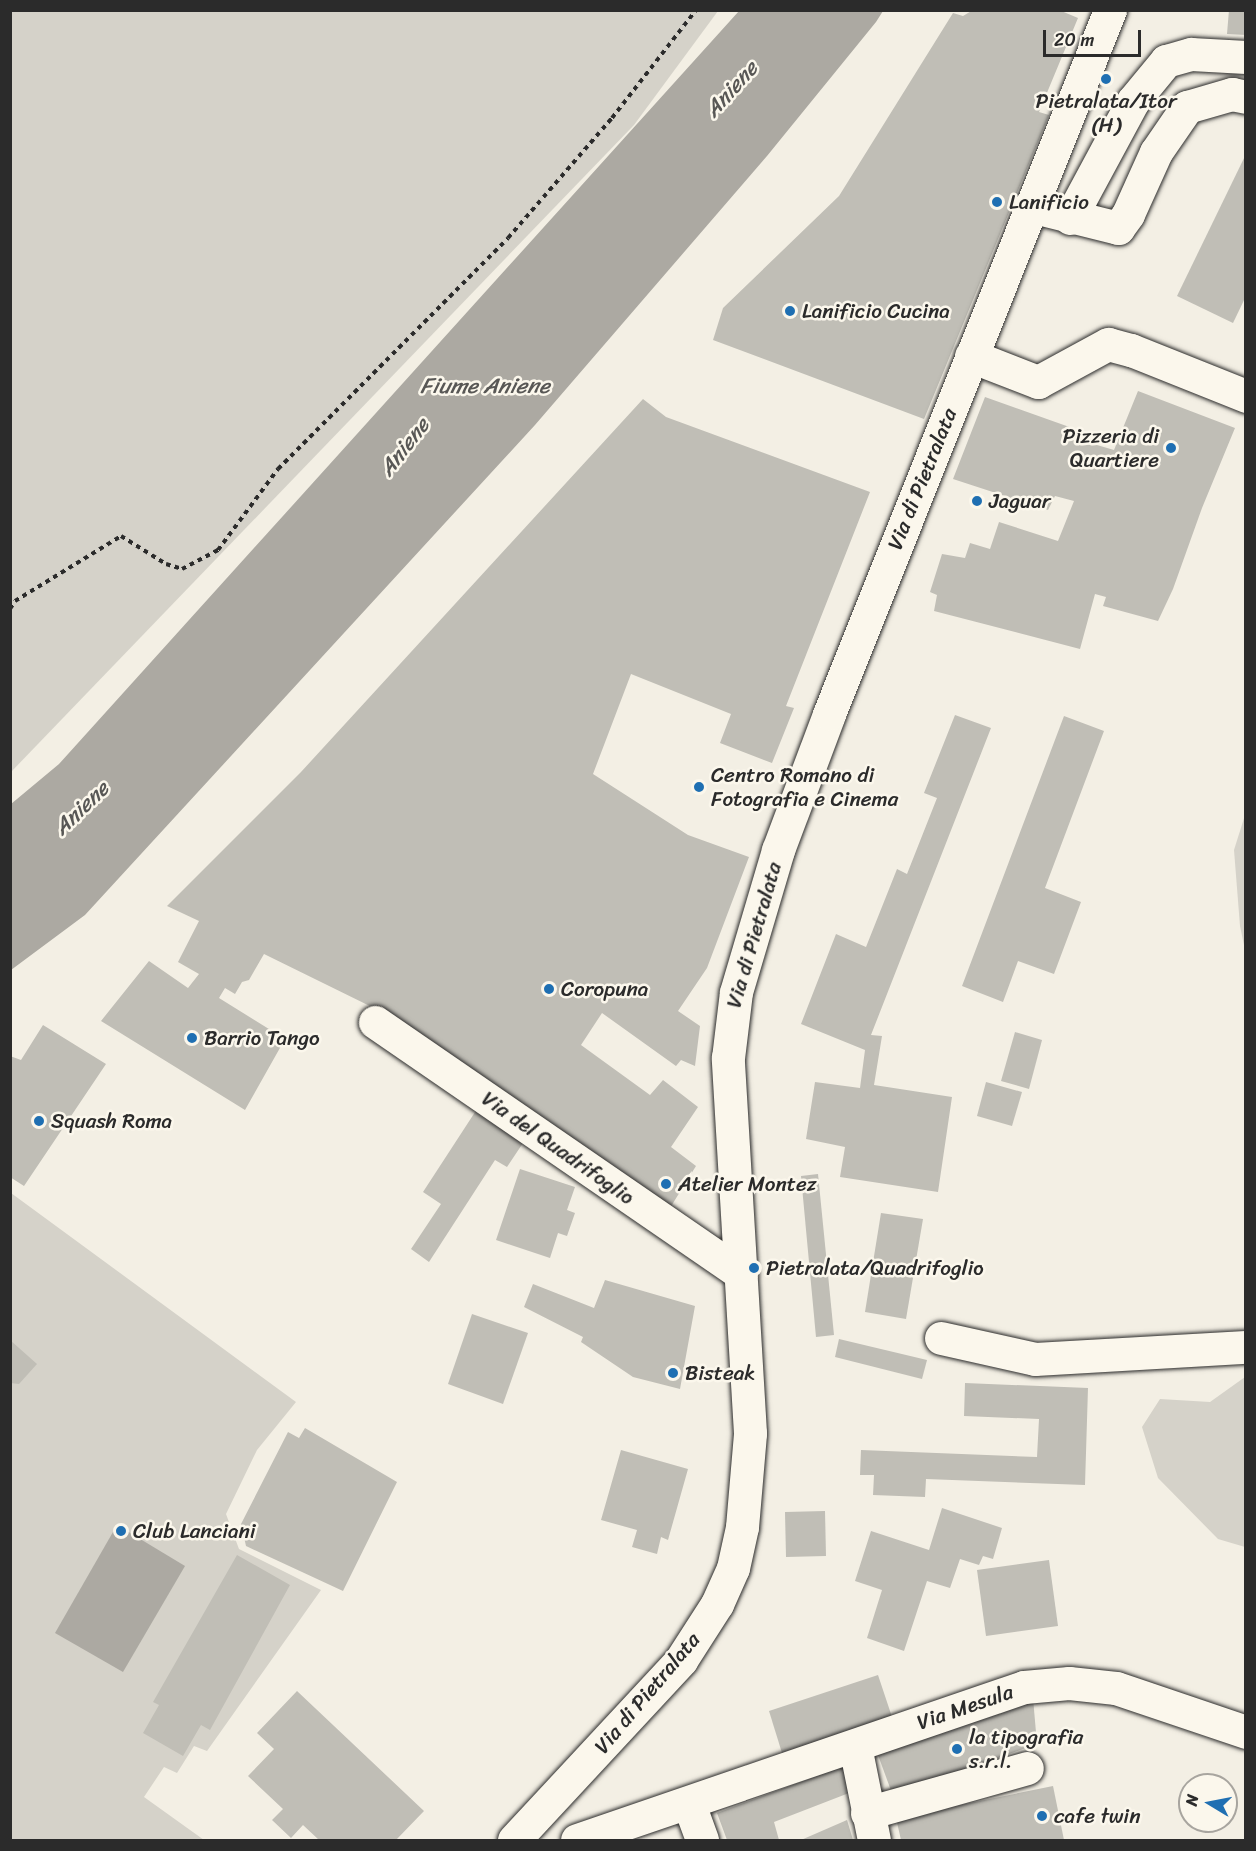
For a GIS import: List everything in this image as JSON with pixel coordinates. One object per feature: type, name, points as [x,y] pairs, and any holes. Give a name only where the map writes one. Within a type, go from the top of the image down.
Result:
[{"type":"street","name":"Via di Pietralata","points":[[514,1840],[681,1660],[704,1626],[728,1582],[740,1545],[749,1466],[749,1407],[731,1144],[728,1058],[736,992],[778,850],[1029,206],[1110,10]]},
{"type":"street","points":[[1070,218],[1133,101],[1166,61],[1191,54],[1245,57]]},
{"type":"street","points":[[1029,206],[1070,218],[1118,228],[1128,214],[1156,152],[1187,107],[1232,94],[1245,97]]},
{"type":"street","points":[[971,356],[1038,382],[1108,344],[1131,350],[1245,396]]},
{"type":"street","name":"Via del Quadrifoglio","points":[[375,1022],[741,1274]]},
{"type":"street","points":[[941,1338],[1035,1359],[1245,1347]]},
{"type":"street","name":"Via Mesula","points":[[577,1840],[688,1804],[1001,1693],[1046,1683],[1084,1683],[1124,1689],[1245,1732]]},
{"type":"street","points":[[855,1746],[871,1827],[1027,1768]]},
{"type":"street","points":[[688,1804],[702,1840]]},
{"type":"path","points":[[10,609],[15,601],[121,536],[166,564],[182,569],[218,550],[279,469],[508,238],[612,118],[696,10]]},
{"type":"path","points":[[10,594],[15,601]]},
{"type":"shaded area","points":[[11,10],[718,11],[634,125],[11,772]]},
{"type":"shaded area","points":[[1245,815],[1245,950],[1240,926],[1234,850]]},
{"type":"shaded area","name":"Club Lanciani","points":[[11,1193],[296,1402],[257,1450],[226,1514],[239,1549],[321,1590],[207,1751],[194,1746],[177,1773],[164,1767],[144,1797],[204,1840],[11,1840]]},
{"type":"shaded area","points":[[1245,1377],[1245,1547],[1218,1539],[1158,1478],[1142,1427],[1160,1399],[1210,1402]]},
{"type":"water","name":"Fiume Aniene","points":[[739,11],[883,11],[767,156],[535,425],[85,915],[11,970],[11,804],[59,764]]},
{"type":"water","points":[[117,1525],[185,1566],[123,1672],[55,1633]]},
{"type":"building","points":[[973,10],[1059,10],[1078,18],[1039,112],[1049,115],[924,419],[713,340],[723,308],[839,196],[953,13],[963,16]]},
{"type":"building","points":[[1229,10],[1246,10],[1246,35],[1227,34]]},
{"type":"building","points":[[1246,154],[1246,296],[1233,323],[1177,296]]},
{"type":"building","points":[[1138,391],[1235,428],[1202,508],[1173,589],[1158,621],[1103,606],[1106,597],[1095,594],[1080,649],[934,611],[937,595],[930,592],[942,554],[965,558],[970,543],[990,549],[999,522],[1058,541],[1074,501],[1055,496],[1048,510],[953,479],[985,397],[1075,429],[1073,438],[1114,450]]},
{"type":"building","points":[[643,399],[666,417],[870,492],[786,706],[794,708],[772,763],[720,743],[731,714],[631,674],[593,774],[688,835],[749,857],[707,968],[678,1011],[700,1026],[695,1066],[681,1060],[676,1066],[602,1013],[581,1045],[650,1095],[663,1080],[698,1107],[671,1147],[696,1166],[670,1208],[382,1012],[264,954],[249,980],[242,982],[235,994],[225,988],[219,998],[285,1039],[245,1110],[101,1021],[149,961],[188,988],[199,974],[178,962],[199,921],[167,906],[301,772]]},
{"type":"building","points":[[955,715],[991,728],[871,1035],[882,1036],[874,1085],[952,1097],[938,1192],[840,1177],[845,1147],[806,1139],[815,1082],[860,1088],[865,1050],[801,1024],[836,934],[866,947],[897,869],[907,874],[937,798],[924,793]]},
{"type":"building","points":[[1064,716],[1104,731],[1045,888],[1081,902],[1054,974],[1018,961],[1003,1002],[962,986]]},
{"type":"building","name":"Squash Roma","points":[[43,1025],[106,1064],[24,1186],[10,1177],[10,1056],[21,1060]]},
{"type":"building","points":[[1015,1032],[1042,1040],[1029,1089],[1001,1081]]},
{"type":"building","points":[[986,1082],[1022,1092],[1012,1126],[977,1116]]},
{"type":"building","points":[[479,1106],[527,1137],[507,1167],[495,1160],[429,1262],[411,1249],[441,1204],[423,1192]]},
{"type":"building","points":[[520,1169],[575,1187],[567,1210],[575,1213],[567,1236],[558,1233],[550,1258],[496,1240]]},
{"type":"building","points":[[818,1174],[834,1335],[816,1337],[801,1176]]},
{"type":"building","points":[[881,1213],[923,1219],[906,1319],[865,1312]]},
{"type":"building","points":[[605,1280],[695,1306],[680,1389],[633,1377],[581,1342],[583,1337],[524,1307],[533,1284],[594,1308]]},
{"type":"building","points":[[472,1314],[528,1333],[503,1404],[448,1384]]},
{"type":"building","points":[[839,1339],[927,1360],[922,1379],[835,1357]]},
{"type":"building","points":[[10,1340],[37,1364],[19,1384],[10,1383]]},
{"type":"building","points":[[965,1383],[1088,1388],[1085,1485],[926,1479],[925,1497],[873,1495],[874,1475],[860,1475],[861,1450],[1037,1457],[1039,1419],[964,1416]]},
{"type":"building","points":[[305,1428],[397,1482],[343,1591],[246,1546],[241,1524],[288,1432],[299,1438]]},
{"type":"building","points":[[621,1450],[688,1469],[668,1540],[661,1537],[657,1554],[632,1547],[637,1530],[601,1520]]},
{"type":"building","points":[[942,1508],[1002,1528],[993,1559],[983,1556],[979,1565],[960,1559],[950,1588],[927,1581],[904,1651],[867,1638],[882,1590],[855,1581],[871,1531],[929,1550]]},
{"type":"building","points":[[825,1511],[826,1556],[786,1557],[785,1512]]},
{"type":"building","points":[[237,1555],[290,1585],[210,1730],[201,1725],[183,1756],[143,1733],[159,1705],[153,1702]]},
{"type":"building","points":[[1049,1560],[1058,1626],[986,1636],[977,1570]]},
{"type":"building","points":[[878,1675],[892,1717],[782,1753],[769,1711]]},
{"type":"building","points":[[297,1691],[424,1811],[396,1840],[319,1840],[303,1825],[291,1838],[272,1820],[283,1809],[248,1776],[274,1749],[257,1733]]},
{"type":"building","name":"la tipografia s.r.l.","points":[[1033,1698],[1037,1744],[893,1796],[878,1755]]},
{"type":"building","points":[[844,1766],[849,1793],[774,1822],[779,1840],[727,1840],[717,1813]]},
{"type":"building","points":[[1053,1786],[1064,1840],[901,1840],[896,1818]]},
{"type":"building","points":[[847,1820],[853,1840],[801,1840]]},
{"type":"place","name":"Pietralata/Itor (H)","points":[[1106,79]]},
{"type":"place","name":"Lanificio","points":[[997,202]]},
{"type":"place","name":"Lanificio Cucina","points":[[790,311]]},
{"type":"place","name":"Pizzeria di Quartiere","points":[[1171,448]]},
{"type":"place","name":"Jaguar","points":[[977,501]]},
{"type":"place","name":"Centro Romano di Fotografia e Cinema","points":[[699,787]]},
{"type":"place","name":"Coropuna","points":[[549,989]]},
{"type":"place","name":"Barrio Tango","points":[[192,1038]]},
{"type":"place","name":"Squash Roma","points":[[39,1121]]},
{"type":"place","name":"Atelier Montez","points":[[666,1184]]},
{"type":"place","name":"Pietralata/Quadrifoglio","points":[[754,1268]]},
{"type":"place","name":"Bisteak","points":[[673,1373]]},
{"type":"place","name":"Club Lanciani","points":[[121,1531]]},
{"type":"place","name":"la tipografia s.r.l.","points":[[957,1749]]},
{"type":"place","name":"cafe twin","points":[[1042,1816]]},
{"type":"water label","name":"Aniene","points":[[731,89]]},
{"type":"water label","name":"Aniene","points":[[404,447]]},
{"type":"water label","name":"Aniene","points":[[81,808]]}]
